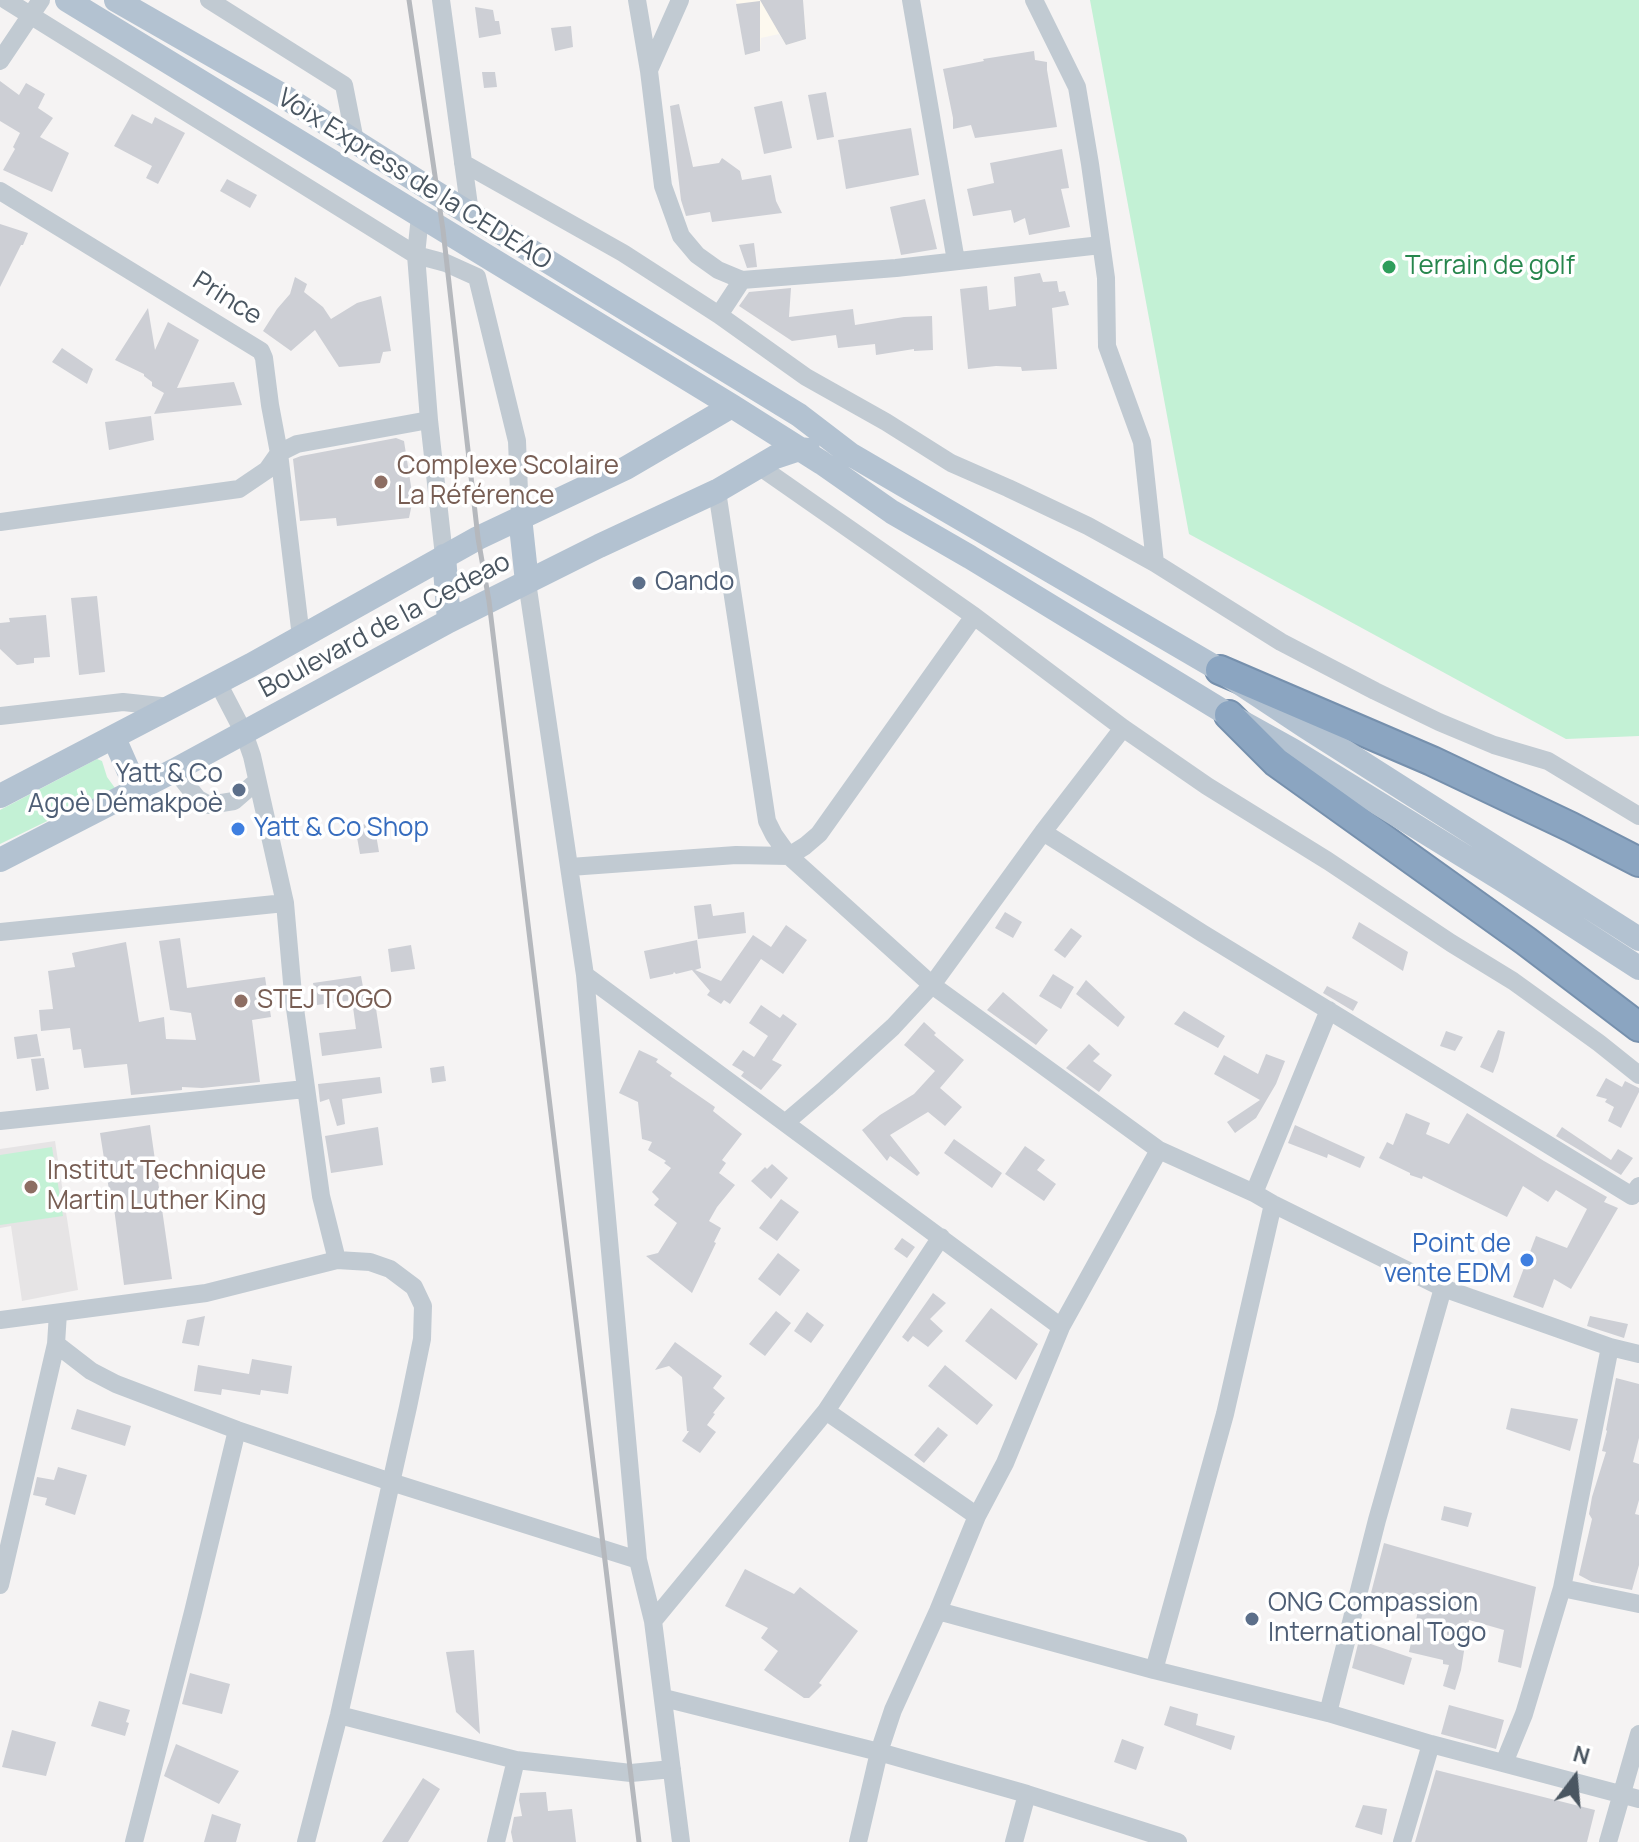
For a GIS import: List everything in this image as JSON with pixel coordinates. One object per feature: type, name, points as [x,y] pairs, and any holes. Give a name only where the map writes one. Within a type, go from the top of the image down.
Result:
[{"type":"highway","points":[[1220,670],[1432,761],[1639,862]]},
{"type":"highway","points":[[1229,715],[1276,762],[1548,957],[1639,1027]]},
{"type":"main road","name":"Voix Express de la CEDEAO","points":[[67,0],[732,406]]},
{"type":"main road","points":[[116,0],[280,94],[799,415],[850,454],[1220,670],[1639,939]]},
{"type":"main road","points":[[732,406],[761,417],[799,415]]},
{"type":"main road","points":[[732,406],[892,512],[1292,750],[1639,968]]},
{"type":"main road","name":"Boulevard de la Cedeao","points":[[0,796],[218,683],[444,556],[626,468],[732,406]]},
{"type":"main road","points":[[799,449],[850,454]]},
{"type":"main road","name":"Boulevard de la Cedeao","points":[[0,860],[175,770],[449,621],[717,491],[775,457],[799,449]]},
{"type":"main road","points":[[520,517],[527,582]]},
{"type":"main road","points":[[444,556],[449,621]]},
{"type":"main road","points":[[114,738],[137,790]]},
{"type":"street","points":[[6,0],[36,7],[416,255],[446,263],[477,277],[517,441],[520,517]]},
{"type":"street","points":[[209,0],[344,85],[355,141]]},
{"type":"street","points":[[441,0],[470,213]]},
{"type":"street","points":[[637,0],[663,186],[681,236],[697,255],[718,270],[742,280],[881,269],[1101,245]]},
{"type":"street","points":[[649,71],[680,0]]},
{"type":"street","points":[[911,0],[956,261]]},
{"type":"street","points":[[1034,0],[1077,87],[1106,278],[1107,346],[1142,442],[1155,563]]},
{"type":"street","points":[[0,61],[36,7]]},
{"type":"street","points":[[463,163],[623,253],[719,315],[806,377],[951,463],[1088,526],[1155,563],[1281,642],[1375,691],[1494,745],[1548,761],[1639,816]]},
{"type":"street","name":"Prince","points":[[0,191],[261,351],[279,453],[301,637]]},
{"type":"street","points":[[420,216],[416,255],[444,556]]},
{"type":"street","points":[[719,315],[742,280]]},
{"type":"street","points":[[0,522],[239,489],[267,470],[279,453],[297,444],[429,420]]},
{"type":"street","points":[[759,466],[974,616],[1123,728],[1207,786],[1513,981],[1639,1075]]},
{"type":"street","points":[[717,491],[767,821],[789,856],[932,985],[1159,1150],[1254,1193],[1443,1288],[1610,1347],[1639,1354]]},
{"type":"street","points":[[527,582],[585,975],[638,1560],[653,1621],[681,1842]]},
{"type":"street","points":[[570,867],[736,855],[789,856],[819,834],[974,616]]},
{"type":"street","points":[[218,683],[244,733],[252,756],[285,903],[305,1089],[321,1196],[337,1260]]},
{"type":"street","points":[[0,716],[123,702],[170,707]]},
{"type":"street","points":[[785,1123],[893,1027],[932,985],[1123,728]]},
{"type":"street","points":[[175,770],[198,799],[209,805],[234,801],[257,781]]},
{"type":"street","points":[[1043,832],[1632,1196],[1639,1186]]},
{"type":"street","points":[[0,932],[285,903]]},
{"type":"street","points":[[585,975],[1061,1327]]},
{"type":"street","points":[[1254,1193],[1329,1010]]},
{"type":"street","points":[[0,1121],[305,1089]]},
{"type":"street","points":[[858,1842],[879,1752],[893,1710],[977,1516],[1005,1463],[1061,1327],[1159,1150]]},
{"type":"street","points":[[1154,1670],[1225,1414],[1273,1204]]},
{"type":"street","points":[[653,1621],[826,1411],[941,1237]]},
{"type":"street","points":[[0,1320],[206,1293],[337,1260],[370,1262],[390,1269],[414,1287],[423,1306],[422,1339],[339,1715],[306,1842]]},
{"type":"street","points":[[1328,1713],[1377,1520],[1443,1288]]},
{"type":"street","points":[[0,1585],[56,1344],[58,1313]]},
{"type":"street","points":[[56,1344],[91,1371],[116,1384],[237,1430],[638,1560]]},
{"type":"street","points":[[1504,1763],[1524,1714],[1562,1588],[1610,1347]]},
{"type":"street","points":[[826,1411],[977,1516]]},
{"type":"street","points":[[134,1842],[237,1430]]},
{"type":"street","points":[[1562,1588],[1639,1604]]},
{"type":"street","points":[[938,1611],[1630,1796]]},
{"type":"street","points":[[664,1698],[879,1752],[1027,1794],[1178,1842]]},
{"type":"street","points":[[339,1715],[516,1760],[631,1773],[672,1769]]},
{"type":"street","points":[[1608,1842],[1630,1796],[1639,1734]]},
{"type":"street","points":[[1402,1842],[1431,1744]]},
{"type":"street","points":[[496,1842],[516,1760]]},
{"type":"street","points":[[1014,1842],[1027,1794]]},
{"type":"shaded area","points":[[736,0],[793,0],[805,21],[806,39],[786,45],[779,34],[761,38],[760,51],[745,55]]},
{"type":"shaded area","name":"Institut Technique Martin Luther King","points":[[55,1141],[78,1290],[22,1301],[11,1226],[0,1228],[0,1149]]},
{"type":"green space","name":"Terrain de golf","points":[[1090,0],[1639,0],[1639,736],[1566,739],[1189,534]]},
{"type":"green space","points":[[97,759],[102,761],[107,777],[115,788],[0,844],[0,810]]},
{"type":"green space","points":[[52,1147],[63,1216],[0,1225],[0,1155]]},
{"type":"building","points":[[760,0],[803,0],[806,39],[786,45]]},
{"type":"building","points":[[760,1],[760,51],[745,55],[736,4]]},
{"type":"building","points":[[475,7],[493,10],[501,34],[479,38]]},
{"type":"building","points":[[571,26],[573,47],[555,51],[551,28]]},
{"type":"building","points":[[1034,51],[1035,60],[1047,62],[1057,127],[975,138],[971,125],[953,129],[943,69]]},
{"type":"building","points":[[482,72],[495,72],[497,87],[484,88]]},
{"type":"building","points":[[0,81],[19,95],[26,83],[45,94],[38,108],[53,118],[40,137],[69,153],[52,192],[3,170],[20,133],[0,121]]},
{"type":"building","points":[[826,92],[834,137],[817,140],[808,95]]},
{"type":"building","points":[[782,101],[792,148],[764,154],[754,107]]},
{"type":"building","points":[[679,104],[693,167],[719,163],[722,158],[740,171],[742,180],[771,175],[776,201],[782,213],[712,222],[710,212],[686,216],[681,200],[670,106]]},
{"type":"building","points":[[132,114],[152,124],[155,117],[185,133],[158,184],[146,178],[152,166],[114,146]]},
{"type":"building","points":[[911,128],[919,175],[846,189],[838,140]]},
{"type":"building","points":[[1062,149],[1069,188],[1061,189],[1070,227],[1029,235],[1025,218],[1014,223],[1011,210],[973,216],[967,189],[994,183],[990,163]]},
{"type":"building","points":[[227,179],[257,195],[250,208],[220,191]]},
{"type":"building","points":[[925,199],[937,249],[901,255],[890,207]]},
{"type":"building","points":[[0,224],[28,233],[0,287]]},
{"type":"building","points":[[754,243],[757,267],[747,268],[739,245]]},
{"type":"building","points":[[1040,273],[1043,282],[1057,281],[1059,292],[1065,291],[1069,305],[1052,308],[1057,369],[1022,371],[1021,367],[996,366],[968,369],[960,289],[987,286],[989,310],[1016,306],[1014,277]]},
{"type":"building","points":[[295,277],[307,284],[304,292],[323,307],[331,319],[357,303],[381,296],[391,351],[383,352],[380,363],[339,367],[315,330],[291,351],[263,331],[290,294]]},
{"type":"building","points":[[791,288],[789,317],[853,309],[855,325],[932,316],[933,350],[914,349],[876,355],[875,344],[838,348],[836,335],[792,341],[739,306],[749,292]]},
{"type":"building","points":[[148,308],[155,350],[168,322],[199,340],[177,388],[234,382],[242,405],[154,414],[164,393],[152,386],[144,374],[115,360]]},
{"type":"building","points":[[62,348],[93,369],[87,384],[52,362]]},
{"type":"building","points":[[151,416],[154,440],[109,450],[105,422]]},
{"type":"building","points":[[396,438],[404,441],[413,499],[409,518],[337,526],[336,518],[300,521],[293,459]]},
{"type":"building","points":[[97,596],[105,672],[79,675],[71,598]]},
{"type":"building","points":[[46,615],[50,657],[34,658],[34,663],[17,665],[0,649],[0,623],[10,622],[9,618]]},
{"type":"building","points":[[374,823],[379,852],[360,854],[355,826]]},
{"type":"building","points":[[711,904],[713,916],[744,912],[746,933],[698,939],[694,906]]},
{"type":"building","points":[[1005,912],[1022,922],[1013,938],[995,928]]},
{"type":"building","points":[[1359,922],[1408,952],[1403,971],[1352,938]]},
{"type":"building","points":[[786,925],[807,940],[783,974],[761,959],[730,1004],[724,1000],[721,1004],[707,995],[710,991],[692,970],[650,979],[644,951],[697,940],[701,968],[695,970],[721,981],[753,935],[771,947]]},
{"type":"building","points":[[1071,928],[1082,936],[1065,958],[1054,950]]},
{"type":"building","points":[[180,938],[187,988],[265,977],[271,1017],[252,1020],[260,1082],[182,1087],[182,1090],[131,1095],[127,1064],[84,1068],[81,1049],[73,1050],[70,1028],[41,1031],[39,1010],[53,1009],[48,971],[75,967],[72,953],[126,942],[139,1022],[164,1017],[166,1039],[196,1040],[191,1013],[170,1010],[159,941]]},
{"type":"building","points":[[411,945],[415,969],[391,972],[388,949]]},
{"type":"building","points":[[1053,974],[1074,987],[1061,1009],[1039,996]]},
{"type":"building","points":[[361,976],[366,1003],[375,1002],[382,1048],[322,1056],[319,1033],[356,1029],[352,1000],[317,1005],[313,983]]},
{"type":"building","points":[[1086,980],[1125,1017],[1118,1027],[1076,994]]},
{"type":"building","points":[[1327,986],[1358,1002],[1353,1011],[1323,993]]},
{"type":"building","points":[[1003,992],[1048,1030],[1036,1045],[987,1010]]},
{"type":"building","points":[[761,1005],[780,1018],[783,1014],[797,1024],[772,1060],[782,1065],[761,1090],[741,1076],[744,1072],[732,1065],[743,1050],[754,1057],[768,1036],[749,1023]]},
{"type":"building","points":[[1184,1011],[1225,1036],[1218,1048],[1174,1024]]},
{"type":"building","points":[[924,1022],[936,1033],[934,1035],[964,1060],[940,1088],[962,1107],[945,1126],[928,1112],[890,1135],[920,1173],[917,1176],[890,1156],[887,1161],[862,1130],[914,1094],[935,1071],[904,1045]]},
{"type":"building","points":[[1498,1030],[1505,1032],[1493,1073],[1480,1067]]},
{"type":"building","points":[[1446,1031],[1463,1037],[1455,1051],[1440,1046]]},
{"type":"building","points":[[37,1034],[41,1056],[17,1059],[14,1037]]},
{"type":"building","points":[[1089,1044],[1100,1054],[1093,1061],[1112,1075],[1099,1092],[1066,1068]]},
{"type":"building","points":[[639,1050],[658,1059],[656,1062],[672,1073],[670,1076],[715,1107],[713,1111],[742,1134],[722,1160],[726,1163],[719,1173],[735,1185],[709,1221],[721,1228],[692,1293],[646,1256],[658,1253],[677,1223],[654,1205],[659,1199],[652,1192],[671,1168],[664,1163],[666,1161],[648,1150],[652,1142],[642,1139],[638,1102],[619,1093]]},
{"type":"building","points":[[1266,1054],[1285,1061],[1276,1084],[1256,1118],[1235,1133],[1227,1122],[1260,1100],[1214,1074],[1224,1055],[1258,1074]]},
{"type":"building","points":[[44,1058],[49,1089],[36,1091],[31,1059]]},
{"type":"building","points":[[444,1066],[446,1081],[432,1083],[430,1068]]},
{"type":"building","points":[[380,1077],[382,1093],[342,1099],[345,1124],[337,1126],[329,1099],[320,1102],[318,1084]]},
{"type":"building","points":[[1606,1078],[1622,1087],[1625,1081],[1639,1088],[1621,1128],[1608,1121],[1614,1107],[1605,1102],[1607,1099],[1596,1096]]},
{"type":"building","points":[[1406,1113],[1430,1123],[1426,1134],[1449,1144],[1467,1113],[1607,1197],[1604,1202],[1618,1208],[1571,1289],[1554,1279],[1543,1308],[1513,1297],[1536,1236],[1567,1248],[1587,1209],[1556,1190],[1548,1202],[1523,1186],[1507,1217],[1423,1176],[1422,1179],[1410,1175],[1379,1158],[1387,1142],[1393,1145]]},
{"type":"building","points":[[150,1125],[172,1279],[124,1285],[100,1133]]},
{"type":"building","points":[[1295,1125],[1365,1157],[1360,1168],[1328,1154],[1327,1158],[1288,1143]]},
{"type":"building","points":[[378,1127],[383,1165],[331,1173],[325,1136]]},
{"type":"building","points":[[1562,1127],[1611,1160],[1618,1149],[1633,1158],[1621,1175],[1556,1136]]},
{"type":"building","points":[[954,1139],[1002,1173],[992,1188],[944,1153]]},
{"type":"building","points":[[1025,1146],[1045,1160],[1037,1170],[1056,1184],[1044,1201],[1005,1174]]},
{"type":"building","points":[[772,1164],[788,1178],[771,1199],[751,1181]]},
{"type":"building","points":[[781,1199],[799,1212],[777,1241],[759,1228]]},
{"type":"building","points":[[902,1238],[915,1247],[907,1258],[894,1249]]},
{"type":"building","points":[[778,1253],[800,1270],[780,1296],[758,1279]]},
{"type":"building","points":[[933,1293],[946,1303],[930,1319],[943,1331],[928,1347],[913,1336],[908,1342],[902,1337]]},
{"type":"building","points":[[991,1308],[1038,1344],[1016,1380],[965,1341]]},
{"type":"building","points":[[776,1311],[791,1323],[765,1356],[749,1344]]},
{"type":"building","points":[[807,1312],[824,1325],[811,1343],[794,1331]]},
{"type":"building","points":[[205,1316],[199,1346],[182,1343],[187,1320]]},
{"type":"building","points":[[1590,1316],[1628,1324],[1624,1338],[1587,1326]]},
{"type":"building","points":[[675,1342],[722,1376],[713,1388],[725,1398],[707,1425],[716,1432],[700,1453],[682,1441],[689,1431],[682,1377],[669,1366],[655,1370]]},
{"type":"building","points":[[252,1359],[292,1366],[288,1394],[261,1390],[260,1395],[222,1389],[221,1395],[194,1391],[198,1365],[249,1374]]},
{"type":"building","points":[[945,1365],[993,1405],[977,1425],[928,1386]]},
{"type":"building","points":[[1616,1378],[1639,1384],[1639,1438],[1633,1462],[1639,1464],[1639,1500],[1635,1514],[1639,1515],[1639,1565],[1632,1590],[1592,1582],[1579,1575],[1592,1519],[1589,1514],[1592,1497],[1606,1452],[1602,1451]]},
{"type":"building","points":[[1511,1408],[1578,1419],[1570,1451],[1506,1429]]},
{"type":"building","points":[[77,1409],[131,1426],[125,1446],[71,1429]]},
{"type":"building","points":[[938,1427],[948,1435],[924,1463],[914,1455]]},
{"type":"building","points":[[58,1467],[87,1475],[75,1515],[45,1505],[47,1498],[33,1495],[37,1477],[54,1480]]},
{"type":"building","points":[[1444,1506],[1472,1513],[1468,1527],[1441,1520]]},
{"type":"building","points":[[1384,1543],[1536,1587],[1521,1668],[1498,1662],[1504,1630],[1469,1620],[1455,1690],[1443,1686],[1449,1665],[1443,1664],[1443,1660],[1409,1652],[1419,1606],[1371,1593]]},
{"type":"building","points":[[745,1569],[794,1594],[800,1587],[858,1631],[819,1683],[822,1685],[809,1698],[804,1698],[764,1670],[778,1651],[761,1638],[768,1628],[725,1606]]},
{"type":"building","points":[[1359,1640],[1412,1658],[1404,1685],[1352,1668]]},
{"type":"building","points":[[474,1650],[480,1734],[456,1712],[446,1652]]},
{"type":"building","points":[[190,1673],[230,1684],[222,1714],[182,1704]]},
{"type":"building","points":[[99,1701],[130,1710],[125,1736],[91,1726]]},
{"type":"building","points":[[1449,1705],[1504,1720],[1496,1749],[1441,1734]]},
{"type":"building","points":[[1170,1706],[1198,1714],[1196,1725],[1235,1736],[1231,1750],[1164,1725]]},
{"type":"building","points":[[12,1730],[56,1742],[46,1776],[2,1767]]},
{"type":"building","points":[[1122,1739],[1144,1747],[1136,1770],[1114,1762]]},
{"type":"building","points":[[176,1744],[239,1771],[219,1804],[164,1776]]},
{"type":"building","points":[[1436,1770],[1595,1810],[1587,1842],[1415,1842]]},
{"type":"building","points":[[423,1778],[440,1789],[408,1842],[382,1842]]},
{"type":"building","points":[[546,1792],[548,1811],[572,1809],[576,1842],[513,1842],[514,1817],[522,1816],[520,1793]]},
{"type":"building","points":[[1363,1805],[1387,1809],[1382,1835],[1355,1827]]},
{"type":"building","points":[[212,1814],[241,1824],[236,1842],[204,1842]]},
{"type":"railway","points":[[409,0],[443,230],[478,538],[489,601],[639,1842]]},
{"type":"place","name":"Terrain de golf","points":[[1389,267]]},
{"type":"place","name":"Complexe Scolaire La Référence","points":[[381,482]]},
{"type":"place","name":"Oando","points":[[639,583]]},
{"type":"place","name":"Yatt & Co Agoè Démakpoè","points":[[239,790]]},
{"type":"place","name":"Yatt & Co Shop","points":[[238,829]]},
{"type":"place","name":"STEJ TOGO","points":[[241,1001]]},
{"type":"place","name":"Institut Technique Martin Luther King","points":[[31,1187]]},
{"type":"place","name":"Point de vente EDM","points":[[1527,1260]]},
{"type":"place","name":"ONG Compassion International Togo","points":[[1252,1619]]}]
